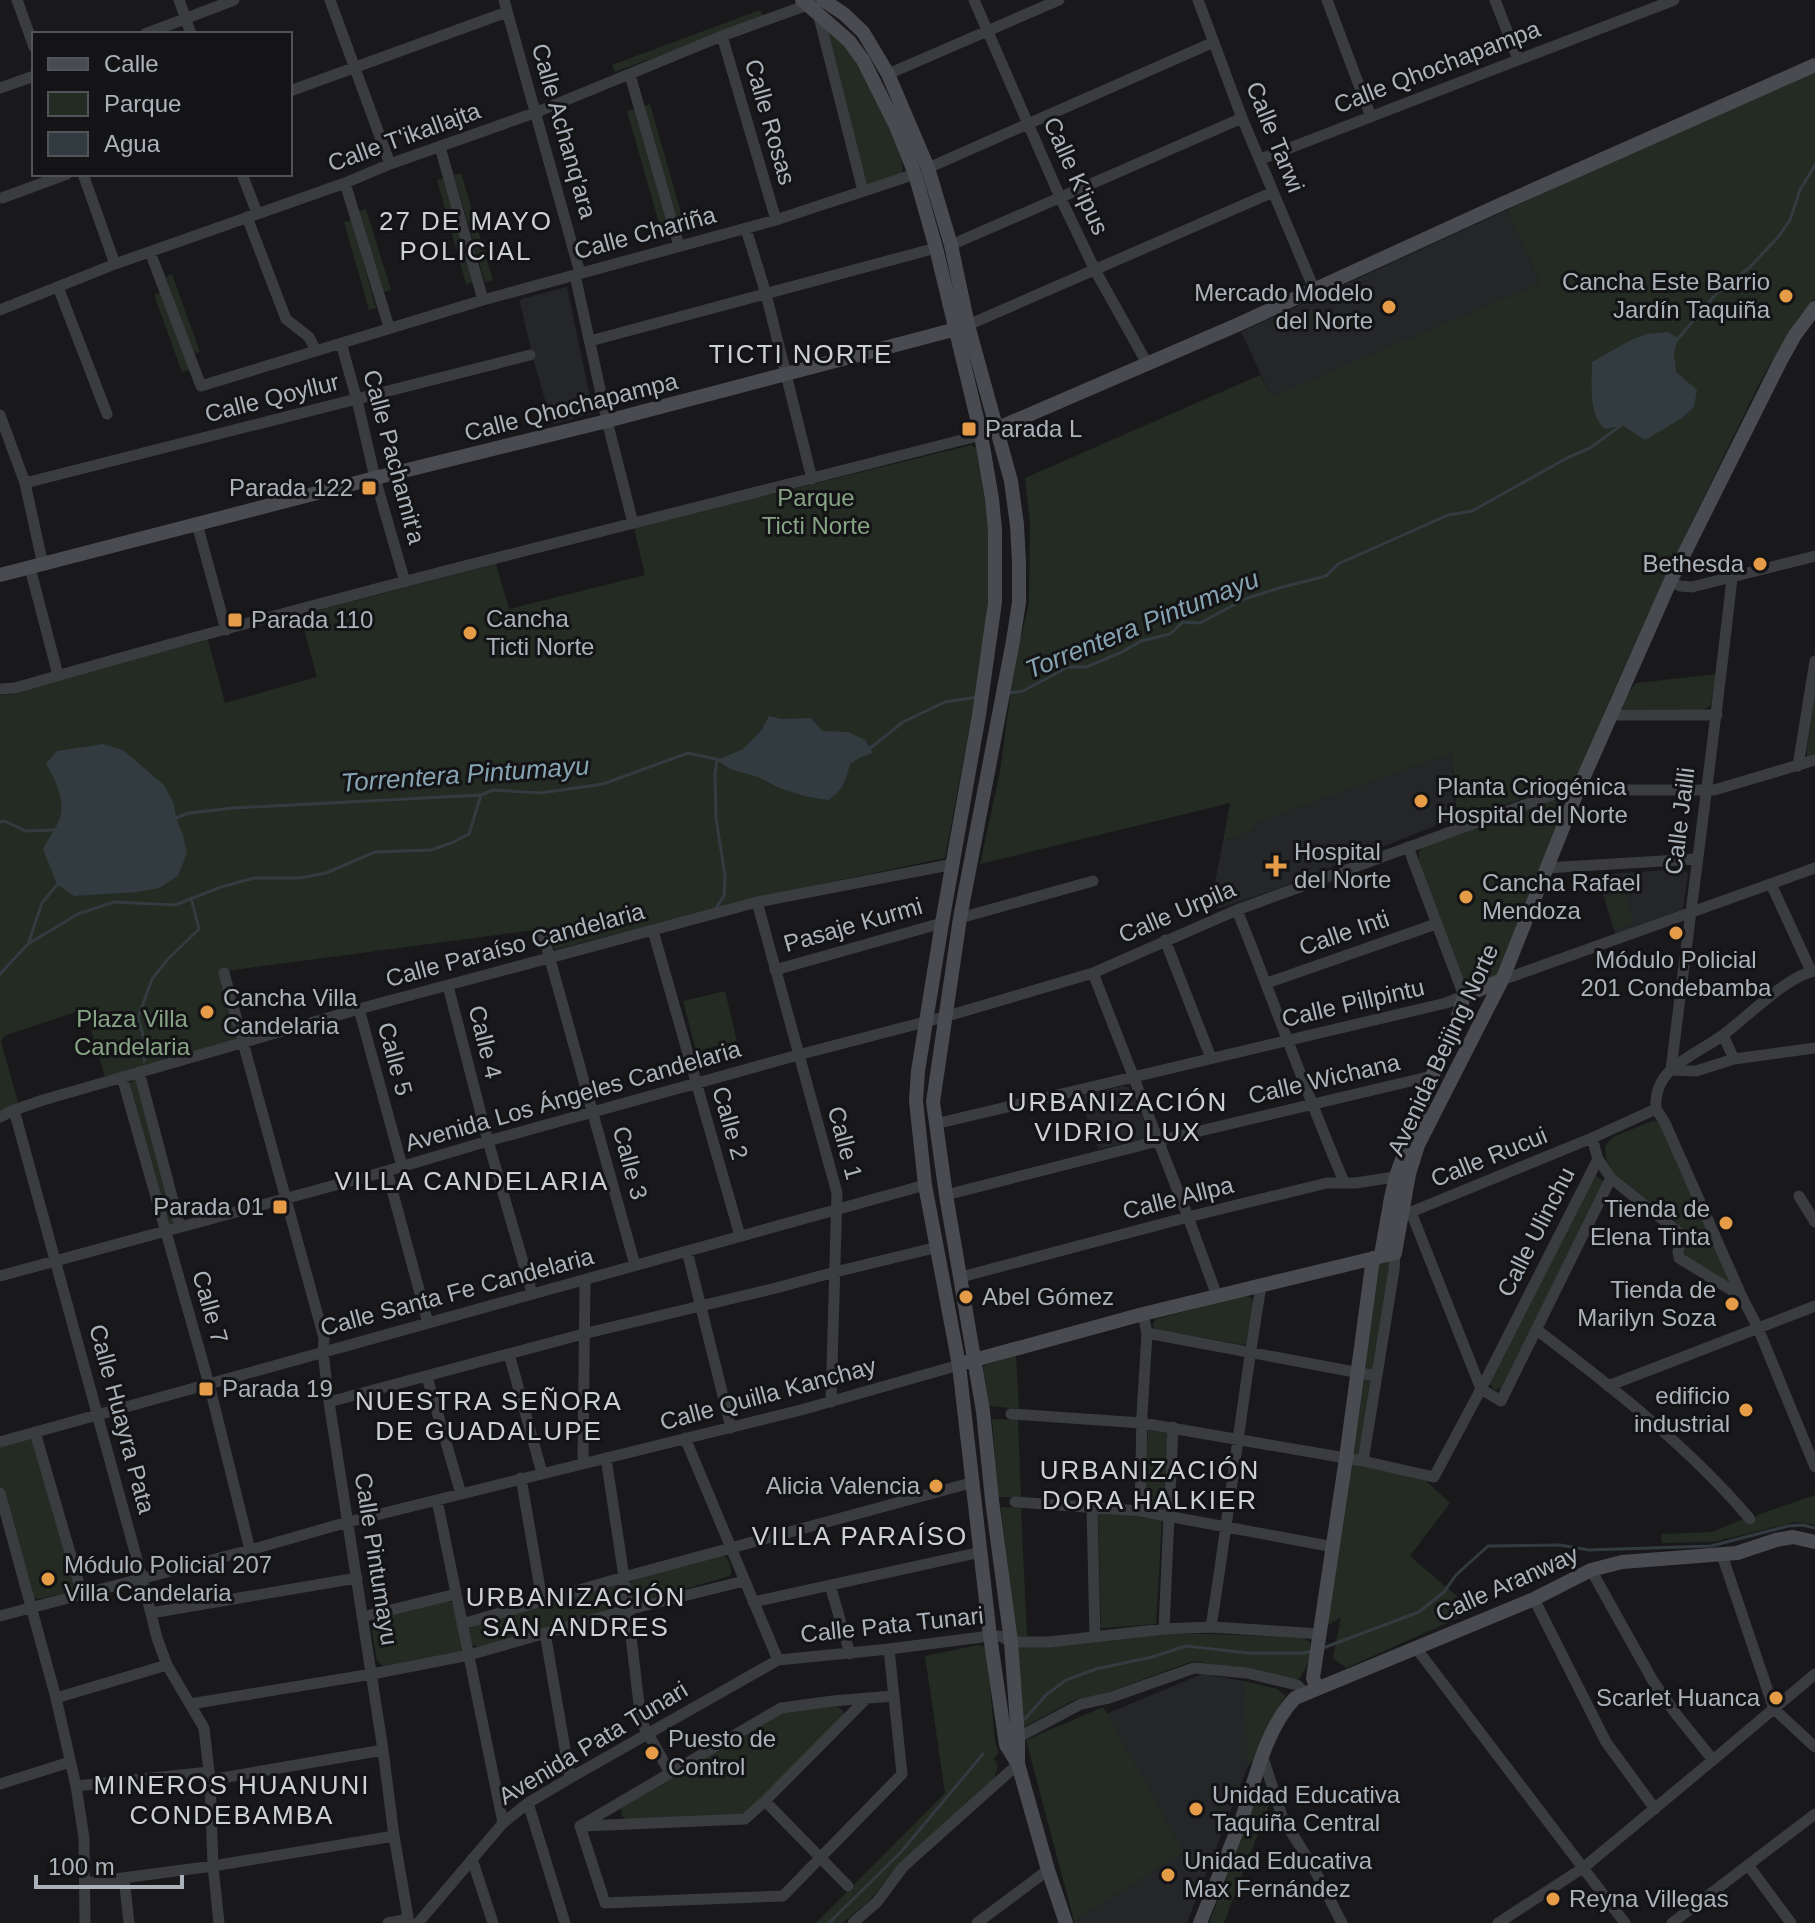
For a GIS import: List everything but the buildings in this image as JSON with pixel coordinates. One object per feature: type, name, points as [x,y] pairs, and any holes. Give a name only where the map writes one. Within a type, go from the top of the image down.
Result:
[{"type":"main road","points":[[814,3],[840,7],[863,32],[888,74],[943,247],[962,328],[992,499],[995,602],[979,715],[918,1071],[916,1101],[925,1185],[959,1365],[990,1636],[1018,1764],[1066,1923]]},
{"type":"main road","points":[[814,3],[863,60],[921,171]]},
{"type":"main road","points":[[981,435],[1148,365],[1815,65]]},
{"type":"main road","name":"Avenida Beijing Norte","points":[[1383,1255],[1407,1211],[1402,1175],[1502,980],[1578,790],[1670,582],[1775,370],[1815,308]]},
{"type":"main road","points":[[962,328],[998,430],[1011,481],[1017,525],[1019,602],[960,918],[933,1102],[983,1411],[1011,1642],[1012,1741]]},
{"type":"main road","name":"Calle Qhochapampa","points":[[0,575],[962,328]]},
{"type":"main road","name":"Calle Pillpintu","points":[[1464,996],[1502,980]]},
{"type":"main road","name":"Avenida Beijing Norte","points":[[1310,1692],[1358,1373],[1383,1255],[1402,1175],[1432,1076],[1453,1034],[1464,996]]},
{"type":"main road","name":"Calle Quilla Kanchay","points":[[959,1365],[1143,1314],[1383,1255]]},
{"type":"main road","name":"Calle Aranway","points":[[1310,1692],[1534,1599],[1591,1570],[1622,1562],[1737,1553],[1793,1537],[1815,1542]]},
{"type":"main road","points":[[1200,1923],[1280,1717],[1295,1698],[1310,1692]]},
{"type":"street","points":[[17,0],[32,41]]},
{"type":"street","points":[[179,0],[190,32]]},
{"type":"street","points":[[150,32],[234,0]]},
{"type":"street","points":[[330,0],[390,164]]},
{"type":"street","name":"Calle K'ipus","points":[[974,0],[1060,197],[1095,270],[1148,365]]},
{"type":"street","points":[[888,74],[1059,0]]},
{"type":"street","name":"Calle Tarwi","points":[[1198,0],[1242,118],[1314,289]]},
{"type":"street","points":[[1327,0],[1371,117]]},
{"type":"street","points":[[1495,0],[1518,59]]},
{"type":"street","name":"Calle Qhochapampa","points":[[1261,159],[1670,1]]},
{"type":"street","points":[[814,3],[863,191]]},
{"type":"street","name":"Calle T'ikallajta","points":[[0,310],[115,264],[537,112],[722,36],[814,3]]},
{"type":"street","points":[[292,90],[506,6]]},
{"type":"street","name":"Calle Achanq'ara","points":[[506,6],[537,112],[578,274],[607,421],[633,523]]},
{"type":"street","name":"Calle Rosas","points":[[722,36],[776,220]]},
{"type":"street","name":"Calle Chariña","points":[[150,252],[201,386],[389,327],[746,229],[863,191],[921,171],[1214,42]]},
{"type":"street","points":[[630,75],[679,246]]},
{"type":"street","points":[[0,88],[32,77]]},
{"type":"street","points":[[590,341],[943,247],[1242,118]]},
{"type":"street","points":[[440,147],[483,300]]},
{"type":"street","points":[[2,198],[62,176]]},
{"type":"street","points":[[84,176],[115,264]]},
{"type":"street","points":[[242,176],[286,319],[309,337],[316,351]]},
{"type":"street","points":[[345,183],[389,327]]},
{"type":"street","name":"Calle Qhochapampa","points":[[962,328],[1273,192]]},
{"type":"street","points":[[746,229],[766,294],[812,479]]},
{"type":"street","points":[[58,287],[107,414]]},
{"type":"street","name":"Calle Pachamit'a","points":[[341,343],[405,582]]},
{"type":"street","name":"Calle Qoyllur","points":[[25,483],[530,355]]},
{"type":"street","points":[[0,415],[25,483],[58,675]]},
{"type":"street","points":[[0,689],[15,688],[405,582],[981,435]]},
{"type":"street","points":[[197,524],[226,630]]},
{"type":"street","points":[[1670,582],[1692,587],[1815,556]]},
{"type":"street","name":"Calle Jailli","points":[[1671,1070],[1732,578]]},
{"type":"street","points":[[1798,766],[1815,661]]},
{"type":"street","points":[[1610,715],[1717,715]]},
{"type":"street","name":"Calle Urpila","points":[[927,1021],[1093,973],[1237,910],[1557,793],[1578,790],[1714,790],[1815,760]]},
{"type":"street","points":[[1408,847],[1464,996]]},
{"type":"street","points":[[1546,868],[1696,859]]},
{"type":"street","name":"Calle Paraíso Candelaria","points":[[0,1117],[122,1077],[359,1009],[757,902],[954,864]]},
{"type":"street","name":"Calle Pillpintu","points":[[1502,980],[1815,868]]},
{"type":"street","name":"Pasaje Kurmi","points":[[960,918],[1093,881]]},
{"type":"street","points":[[1771,884],[1813,971],[1776,993],[1723,1035],[1671,1070],[1655,1098],[1656,1109],[1758,1328],[1815,1467]]},
{"type":"street","name":"Calle 1","points":[[757,902],[837,1193],[831,1402]]},
{"type":"street","points":[[1237,910],[1311,1105],[1344,1182]]},
{"type":"street","name":"Pasaje Kurmi","points":[[775,970],[942,923]]},
{"type":"street","name":"Calle Inti","points":[[1267,983],[1436,924]]},
{"type":"street","name":"Calle 2","points":[[653,931],[740,1236]]},
{"type":"street","name":"Calle 3","points":[[543,934],[635,1265]]},
{"type":"street","points":[[1165,940],[1211,1058]]},
{"type":"street","name":"Calle Pintumayu","points":[[224,973],[324,1338],[329,1402],[394,1836],[412,1922]]},
{"type":"street","points":[[1093,973],[1217,1296]]},
{"type":"street","name":"Calle 4","points":[[448,986],[532,1293]]},
{"type":"street","name":"Calle Pillpintu","points":[[935,1124],[1446,1003],[1464,996]]},
{"type":"street","name":"Calle 5","points":[[359,1009],[402,1166]]},
{"type":"street","name":"Avenida Los Ángeles Candelaria","points":[[0,1276],[927,1021]]},
{"type":"street","points":[[1723,1035],[1734,1059]]},
{"type":"street","points":[[1671,1070],[1696,1071],[1734,1059],[1815,1048]]},
{"type":"street","points":[[139,1072],[180,1227]]},
{"type":"street","name":"Calle Wichana","points":[[946,1195],[1432,1076]]},
{"type":"street","name":"Calle 7","points":[[122,1077],[209,1384],[250,1550]]},
{"type":"street","points":[[1592,1138],[1656,1109]]},
{"type":"street","name":"Calle Huayra Pata","points":[[14,1110],[157,1638],[167,1665],[204,1728],[219,1923]]},
{"type":"street","name":"Calle Ulinchu","points":[[1363,1461],[1434,1477],[1598,1159],[1592,1138]]},
{"type":"street","name":"Calle Rucui","points":[[1407,1211],[1592,1138]]},
{"type":"street","points":[[1598,1159],[1611,1178],[1682,1235],[1679,1258],[1742,1297]]},
{"type":"street","points":[[387,1171],[428,1323]]},
{"type":"street","name":"Calle Allpa","points":[[961,1277],[1327,1183],[1356,1183],[1402,1175]]},
{"type":"street","points":[[1407,1211],[1481,1389],[1501,1401],[1611,1178]]},
{"type":"street","name":"Calle Santa Fe Candelaria","points":[[0,1442],[925,1185]]},
{"type":"street","points":[[1799,1196],[1815,1222]]},
{"type":"street","points":[[329,1402],[583,1334],[938,1247]]},
{"type":"street","points":[[687,1251],[731,1428]]},
{"type":"street","name":"Avenida Beijing Norte","points":[[1363,1461],[1394,1270],[1383,1255]]},
{"type":"street","points":[[583,1463],[585,1281]]},
{"type":"street","points":[[1211,1627],[1261,1286]]},
{"type":"street","points":[[1608,1386],[1815,1306]]},
{"type":"street","points":[[1140,1511],[1147,1333],[1143,1314]]},
{"type":"street","points":[[1537,1330],[1608,1386],[1723,1487],[1750,1519]]},
{"type":"street","points":[[1147,1333],[1376,1376]]},
{"type":"street","points":[[509,1354],[542,1473]]},
{"type":"street","name":"Calle Quilla Kanchay","points":[[82,1594],[348,1522],[831,1402],[959,1365]]},
{"type":"street","points":[[427,1377],[461,1494]]},
{"type":"street","points":[[1011,1414],[1173,1427],[1363,1461]]},
{"type":"street","points":[[1164,1629],[1173,1427]]},
{"type":"street","points":[[0,1616],[82,1594],[35,1432]]},
{"type":"street","points":[[685,1438],[778,1660]]},
{"type":"street","points":[[606,1458],[641,1721],[670,1773]]},
{"type":"street","points":[[521,1478],[542,1600]]},
{"type":"street","points":[[462,1624],[974,1482]]},
{"type":"street","points":[[0,1493],[56,1698],[76,1786],[84,1838],[85,1923]]},
{"type":"street","points":[[437,1500],[503,1823]]},
{"type":"street","points":[[1015,1502],[1140,1511],[1334,1547]]},
{"type":"street","points":[[1092,1506],[1095,1636]]},
{"type":"street","points":[[753,1602],[981,1552]]},
{"type":"street","points":[[1722,1555],[1774,1709],[1815,1747]]},
{"type":"street","points":[[1591,1570],[1653,1681],[1713,1760]]},
{"type":"street","points":[[151,1613],[357,1578]]},
{"type":"street","points":[[190,1704],[469,1655],[744,1581]]},
{"type":"street","points":[[830,1585],[850,1654]]},
{"type":"street","points":[[362,1617],[456,1594]]},
{"type":"street","points":[[1534,1599],[1606,1742],[1655,1809]]},
{"type":"street","name":"Calle Pata Tunari","points":[[778,1660],[990,1636],[1000,1636],[1011,1642],[1049,1642],[1211,1627],[1319,1644]]},
{"type":"street","points":[[545,1633],[570,1778]]},
{"type":"street","points":[[1416,1648],[1624,1923]]},
{"type":"street","points":[[580,1826],[605,1903],[783,1896],[902,1774],[889,1649]]},
{"type":"street","name":"Avenida Pata Tunari","points":[[412,1922],[503,1823],[528,1803],[778,1660]]},
{"type":"street","points":[[56,1698],[167,1665]]},
{"type":"street","points":[[1012,1741],[1081,1704],[1109,1698],[1194,1668],[1247,1673],[1297,1685],[1310,1692]]},
{"type":"street","points":[[1498,1923],[1583,1868],[1815,1674]]},
{"type":"street","points":[[580,1826],[781,1708],[893,1696]]},
{"type":"street","points":[[580,1826],[745,1819],[867,1698]]},
{"type":"street","points":[[76,1786],[209,1776],[383,1750]]},
{"type":"street","points":[[1263,1758],[1283,1819],[1313,1867],[1342,1923]]},
{"type":"street","points":[[0,1784],[70,1762]]},
{"type":"street","points":[[853,1923],[877,1902],[903,1867],[1018,1764]]},
{"type":"street","points":[[621,1801],[618,1813],[629,1824]]},
{"type":"street","points":[[765,1801],[848,1886]]},
{"type":"street","points":[[528,1803],[565,1923]]},
{"type":"street","points":[[1672,1923],[1815,1814]]},
{"type":"street","points":[[85,1883],[213,1866],[394,1836]]},
{"type":"street","points":[[472,1859],[493,1923]]},
{"type":"street","points":[[1748,1865],[1791,1923]]},
{"type":"street","points":[[977,1923],[1048,1870]]},
{"type":"street","points":[[124,1878],[129,1923]]},
{"type":"street","points":[[388,1923],[412,1922]]},
{"type":"shaded area","name":"Mercado Modelo del Norte","points":[[1507,210],[1540,283],[1272,398],[1241,332]]},
{"type":"shaded area","points":[[567,287],[593,413],[555,424],[551,421],[520,303],[521,299]]},
{"type":"shaded area","name":"Hospital del Norte","points":[[1452,753],[1455,818],[1277,889],[1217,909],[1212,898],[1223,841],[1255,829],[1253,823]]},
{"type":"shaded area","points":[[1679,869],[1688,874],[1683,909],[1615,934],[1597,875]]},
{"type":"shaded area","points":[[1123,1086],[1132,1091],[1149,1136],[1098,1149],[1079,1096]]},
{"type":"shaded area","name":"Unidad Educativa Taquiña Central","points":[[1202,1674],[1244,1681],[1249,1758],[1187,1923],[1075,1923],[1184,1852],[1106,1714]]},
{"type":"green space","points":[[760,10],[763,17],[615,72],[612,65]]},
{"type":"green space","points":[[828,28],[853,57],[873,90],[902,162],[901,174],[867,185],[825,32]]},
{"type":"green space","points":[[1815,71],[1815,298],[1798,318],[1760,382],[1664,579],[1578,776],[1572,781],[1457,822],[1452,753],[1254,823],[1255,829],[1223,841],[1230,803],[980,864],[1000,772],[1014,668],[1029,603],[1030,522],[1025,478],[1260,375],[1272,397],[1540,283],[1507,210],[1751,97]]},
{"type":"green space","points":[[650,104],[684,223],[678,224],[644,106]]},
{"type":"green space","points":[[634,109],[668,228],[661,230],[627,111]]},
{"type":"green space","points":[[461,173],[493,280],[485,282],[454,175]]},
{"type":"green space","points":[[444,178],[473,282],[466,284],[437,180]]},
{"type":"green space","points":[[366,209],[391,290],[384,292],[359,211]]},
{"type":"green space","points":[[351,220],[376,308],[369,310],[344,222]]},
{"type":"green space","points":[[172,274],[200,352],[193,354],[166,277]]},
{"type":"green space","points":[[161,292],[189,370],[182,372],[154,295]]},
{"type":"green space","points":[[971,445],[976,448],[988,519],[990,583],[979,676],[945,858],[755,898],[554,950],[549,928],[219,972],[237,1040],[105,1077],[85,1009],[4,1036],[1,1042],[18,1102],[0,1113],[0,695],[17,694],[55,679],[208,640],[225,703],[317,677],[300,615],[496,564],[509,609],[645,575],[634,528]]},
{"type":"green space","points":[[1716,674],[1711,705],[1703,710],[1623,709],[1623,700],[1636,683]]},
{"type":"green space","points":[[1815,695],[1815,757],[1807,757],[1807,748]]},
{"type":"green space","points":[[1556,799],[1565,808],[1498,974],[1471,986],[1464,981],[1419,861],[1419,852],[1424,846]]},
{"type":"green space","points":[[1624,891],[1634,923],[1616,929],[1605,897]]},
{"type":"green space","points":[[725,991],[737,1041],[696,1051],[683,1001]]},
{"type":"green space","points":[[134,1079],[138,1081],[175,1224],[169,1226],[129,1084]]},
{"type":"green space","points":[[1652,1121],[1662,1122],[1730,1279],[1728,1283],[1682,1256],[1687,1232],[1614,1173],[1606,1159],[1605,1146],[1613,1137]]},
{"type":"green space","points":[[1593,1173],[1606,1184],[1503,1388],[1494,1390],[1489,1383]]},
{"type":"green space","points":[[1391,1259],[1360,1456],[1352,1454],[1378,1263]]},
{"type":"green space","points":[[1244,1296],[1251,1297],[1253,1303],[1244,1345],[1154,1329],[1156,1319]]},
{"type":"green space","points":[[1016,1355],[1019,1409],[989,1406],[983,1366]]},
{"type":"green space","points":[[992,1419],[1018,1420],[1021,1497],[998,1497]]},
{"type":"green space","points":[[1148,1430],[1168,1433],[1163,1509],[1144,1505]]},
{"type":"green space","points":[[34,1438],[77,1590],[38,1599],[32,1595],[0,1485],[0,1447]]},
{"type":"green space","points":[[1351,1464],[1424,1479],[1450,1503],[1410,1556],[1474,1611],[1346,1668],[1333,1658],[1341,1617],[1327,1626]]},
{"type":"green space","points":[[1815,1495],[1815,1525],[1796,1522],[1713,1542],[1662,1543],[1661,1534],[1712,1532],[1743,1519],[1754,1522],[1757,1515]]},
{"type":"green space","points":[[1001,1507],[1021,1508],[1027,1636],[1016,1637]]},
{"type":"green space","points":[[1098,1512],[1162,1520],[1156,1624],[1101,1628]]},
{"type":"green space","points":[[724,1555],[730,1565],[730,1576],[639,1602],[632,1599],[629,1585],[633,1580]]},
{"type":"green space","points":[[616,1585],[620,1587],[622,1602],[617,1608],[479,1647],[472,1645],[468,1630],[473,1625]]},
{"type":"green space","points":[[449,1600],[454,1605],[463,1648],[461,1651],[383,1666],[377,1661],[371,1625],[375,1617]]},
{"type":"green space","points":[[1162,1634],[1303,1638],[1310,1642],[1309,1658],[1298,1680],[1193,1661],[1103,1694],[1076,1699],[1024,1727],[1017,1648]]},
{"type":"green space","points":[[978,1645],[987,1652],[995,1742],[999,1753],[994,1758],[998,1767],[994,1779],[902,1862],[869,1901],[843,1923],[816,1923],[945,1793],[925,1656]]},
{"type":"green space","points":[[1244,1681],[1277,1689],[1286,1696],[1260,1750],[1248,1766]]},
{"type":"green space","points":[[835,1704],[843,1711],[843,1716],[744,1815],[626,1819],[622,1816],[621,1808],[786,1710]]},
{"type":"green space","points":[[1103,1707],[1184,1852],[1074,1921],[1026,1740]]},
{"type":"green space","points":[[1261,1782],[1269,1805],[1224,1923],[1209,1923]]},
{"type":"water","points":[[1668,332],[1678,338],[1674,353],[1676,372],[1697,390],[1694,407],[1682,418],[1645,440],[1622,425],[1605,429],[1593,407],[1592,362],[1631,340],[1647,334]]},
{"type":"water","points":[[769,716],[781,719],[811,718],[822,731],[848,732],[865,740],[873,753],[850,764],[843,784],[829,800],[779,788],[758,777],[730,769],[717,760],[743,749],[761,731]]},
{"type":"water","points":[[103,744],[123,750],[164,785],[174,804],[187,853],[178,876],[159,888],[74,896],[57,884],[43,849],[59,820],[62,806],[46,764],[57,751]]},
{"type":"waterway","name":"Torrentera Pintumayu","points":[[1676,341],[1717,293],[1750,267],[1779,236],[1790,220],[1800,190],[1815,165]]},
{"type":"waterway","name":"Torrentera Pintumayu","points":[[1009,693],[1023,691],[1068,667],[1086,667],[1141,641],[1170,634],[1183,622],[1200,623],[1245,599],[1326,576],[1338,564],[1448,515],[1472,511],[1590,448],[1623,424]]},
{"type":"waterway","name":"Torrentera Pintumayu","points":[[868,750],[903,722],[945,702],[977,697]]},
{"type":"waterway","name":"Torrentera Pintumayu","points":[[173,819],[189,813],[233,808],[481,795],[493,790],[540,793],[603,784],[688,753],[720,760]]},
{"type":"waterway","points":[[716,908],[724,896],[725,876],[716,818],[717,760]]},
{"type":"waterway","points":[[28,944],[78,914],[114,902],[175,905],[254,878],[300,878],[326,873],[375,852],[431,850],[469,834],[481,795]]},
{"type":"waterway","name":"Torrentera Pintumayu","points":[[0,822],[26,831],[54,830]]},
{"type":"waterway","points":[[0,974],[28,944],[42,903],[60,881]]},
{"type":"waterway","points":[[144,1061],[146,1045],[138,1018],[152,979],[199,929],[191,898]]},
{"type":"waterway","points":[[1323,1648],[1419,1612],[1444,1592],[1456,1575],[1488,1546],[1560,1545],[1589,1550],[1711,1546],[1788,1526],[1815,1528]]},
{"type":"waterway","points":[[1025,1719],[1046,1695],[1066,1680],[1096,1669],[1186,1646],[1248,1653],[1312,1651]]},
{"type":"waterway","points":[[829,1923],[901,1852],[983,1754]]},
{"type":"place","name":"Cancha Este Barrio Jardín Taquiña","points":[[1786,296]]},
{"type":"place","name":"Mercado Modelo del Norte","points":[[1389,307]]},
{"type":"place","name":"Parada L","points":[[969,429]]},
{"type":"place","name":"Parada 122","points":[[369,488]]},
{"type":"place","name":"Bethesda","points":[[1760,564]]},
{"type":"place","name":"Parada 110","points":[[235,620]]},
{"type":"place","name":"Cancha Ticti Norte","points":[[470,633]]},
{"type":"place","name":"Planta Criogénica Hospital del Norte","points":[[1421,801]]},
{"type":"place","name":"Hospital del Norte","points":[[1276,866]]},
{"type":"place","name":"Cancha Rafael Mendoza","points":[[1466,897]]},
{"type":"place","name":"Módulo Policial 201 Condebamba","points":[[1676,933]]},
{"type":"place","name":"Cancha Villa Candelaria","points":[[207,1012]]},
{"type":"place","name":"Parada 01","points":[[280,1207]]},
{"type":"place","name":"Tienda de Elena Tinta","points":[[1726,1223]]},
{"type":"place","name":"Abel Gómez","points":[[966,1297]]},
{"type":"place","name":"Tienda de Marilyn Soza","points":[[1732,1304]]},
{"type":"place","name":"Parada 19","points":[[206,1389]]},
{"type":"place","name":"edificio industrial","points":[[1746,1410]]},
{"type":"place","name":"Alicia Valencia","points":[[936,1486]]},
{"type":"place","name":"Módulo Policial 207 Villa Candelaria","points":[[48,1579]]},
{"type":"place","name":"Scarlet Huanca","points":[[1776,1698]]},
{"type":"place","name":"Puesto de Control","points":[[652,1753]]},
{"type":"place","name":"Unidad Educativa Taquiña Central","points":[[1196,1809]]},
{"type":"place","name":"Unidad Educativa Max Fernández","points":[[1168,1875]]},
{"type":"place","name":"Reyna Villegas","points":[[1553,1899]]},
{"type":"district","name":"27 DE MAYO POLICIAL","points":[[466,236]]},
{"type":"district","name":"TICTI NORTE","points":[[801,354]]},
{"type":"district","name":"URBANIZACIÓN VIDRIO LUX","points":[[1118,1117]]},
{"type":"district","name":"VILLA CANDELARIA","points":[[472,1181]]},
{"type":"district","name":"NUESTRA SEÑORA DE GUADALUPE","points":[[489,1416]]},
{"type":"district","name":"URBANIZACIÓN DORA HALKIER","points":[[1150,1485]]},
{"type":"district","name":"VILLA PARAÍSO","points":[[860,1536]]},
{"type":"district","name":"URBANIZACIÓN SAN ANDRES","points":[[576,1612]]},
{"type":"district","name":"MINEROS HUANUNI CONDEBAMBA","points":[[232,1800]]},
{"type":"park label","name":"Parque Ticti Norte","points":[[816,512]]},
{"type":"park label","name":"Plaza Villa Candelaria","points":[[132,1033]]}]
